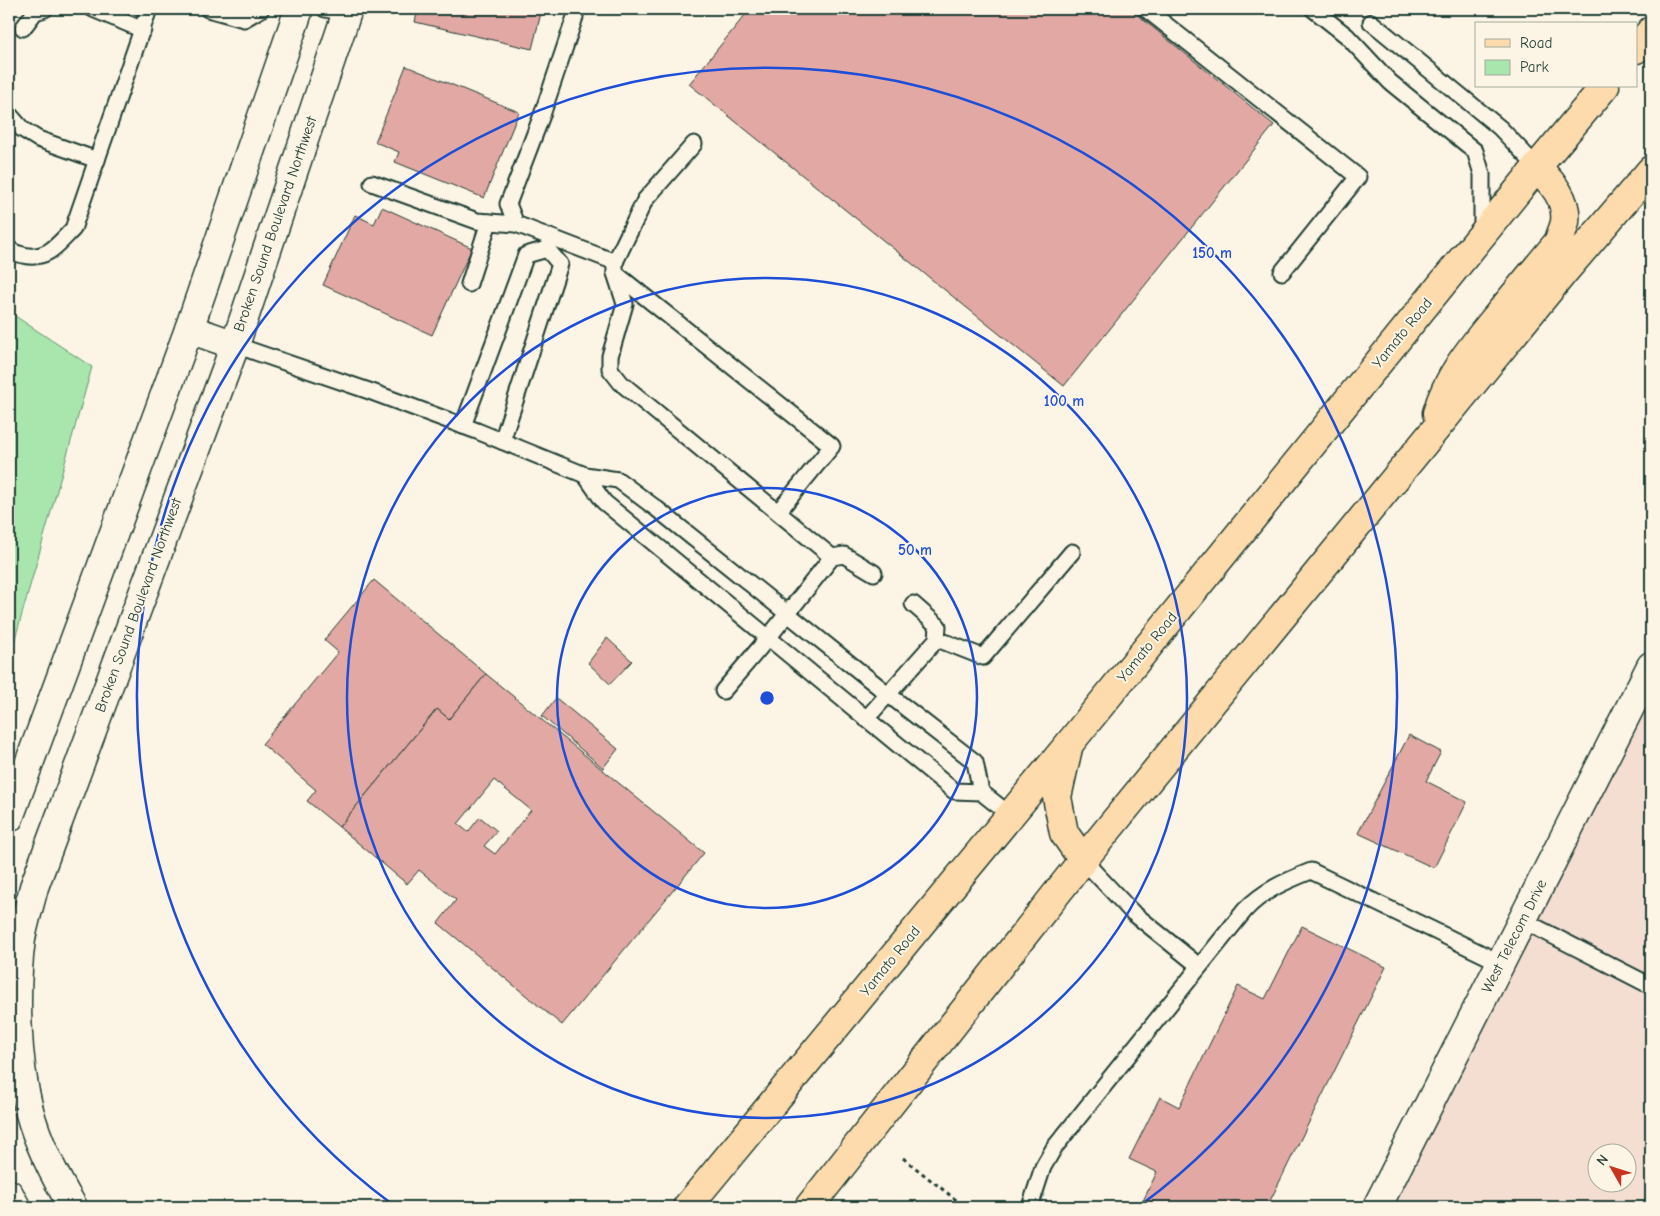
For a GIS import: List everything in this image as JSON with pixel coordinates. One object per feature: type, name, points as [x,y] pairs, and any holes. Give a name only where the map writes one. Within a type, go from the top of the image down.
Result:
[{"type":"main road","points":[[1638,47],[1651,31]]},
{"type":"main road","name":"Yamato Road","points":[[687,1207],[1010,815],[1603,88]]},
{"type":"main road","points":[[1432,434],[1441,399],[1459,365],[1558,241],[1565,221],[1564,207],[1557,188],[1537,167]]},
{"type":"main road","points":[[808,1207],[1083,860],[1564,272],[1651,170]]},
{"type":"main road","points":[[1068,744],[1057,797],[1064,833],[1083,860]]},
{"type":"street","points":[[9,818],[189,329],[299,9]]},
{"type":"street","name":"Broken Sound Boulevard Northwest","points":[[72,1207],[59,1185],[29,1110],[13,998],[22,938],[34,887],[234,345],[340,10]]},
{"type":"street","points":[[189,329],[234,345]]},
{"type":"street","name":"West Telecom Drive","points":[[1377,1207],[1651,666]]},
{"type":"street","points":[[9,1194],[16,1207]]},
{"type":"lane","points":[[23,28],[35,12],[45,9]]},
{"type":"lane","points":[[94,9],[142,30]]},
{"type":"lane","points":[[9,249],[14,253],[34,258],[50,252],[73,229],[149,9]]},
{"type":"lane","points":[[208,9],[244,19],[261,9]]},
{"type":"lane","points":[[1146,9],[1358,177],[1282,272]]},
{"type":"lane","points":[[1313,9],[1347,36],[1390,82],[1475,151],[1482,174],[1482,235]]},
{"type":"lane","points":[[516,224],[508,204],[542,116],[577,11]]},
{"type":"lane","points":[[1371,22],[1500,128],[1537,167]]},
{"type":"lane","points":[[9,114],[22,129],[38,138],[97,160]]},
{"type":"lane","points":[[694,144],[645,200],[615,267],[625,304],[612,348],[610,369],[621,383],[832,557]]},
{"type":"lane","points":[[372,183],[477,222],[516,224],[549,243],[615,267],[832,446],[778,512]]},
{"type":"lane","points":[[469,284],[489,222]]},
{"type":"lane","points":[[463,426],[526,255],[549,243]]},
{"type":"lane","points":[[502,441],[560,264],[549,243]]},
{"type":"lane","points":[[234,345],[372,392],[502,441],[585,475],[618,480],[658,509],[975,762],[981,792]]},
{"type":"lane","points":[[585,475],[604,502],[954,791],[981,792],[1010,815]]},
{"type":"lane","points":[[938,639],[983,657],[1072,552]]},
{"type":"lane","points":[[723,691],[832,557],[844,555],[874,573]]},
{"type":"lane","points":[[866,719],[938,639],[938,626],[913,604]]},
{"type":"lane","points":[[1083,860],[1132,912],[1199,966]]},
{"type":"lane","points":[[1030,1207],[1043,1167],[1054,1148],[1254,900],[1282,882],[1311,871],[1501,963]]},
{"type":"lane","points":[[1522,920],[1651,986]]},
{"type":"path","points":[[903,1158],[965,1207]]},
{"type":"shaded area","points":[[1651,666],[1651,1207],[1377,1207]]},
{"type":"green space","points":[[9,312],[92,367],[9,660]]},
{"type":"building","points":[[418,9],[542,9],[532,49],[415,22]]},
{"type":"building","points":[[750,9],[1130,9],[1274,125],[1064,386],[689,84]]},
{"type":"building","points":[[406,66],[519,112],[484,198],[395,162],[399,152],[375,142]]},
{"type":"building","points":[[382,207],[472,248],[432,335],[323,285],[355,215],[374,224]]},
{"type":"building","points":[[374,580],[486,674],[449,719],[437,709],[339,827],[307,801],[316,790],[262,744],[338,652],[324,640]]},
{"type":"building","points":[[607,638],[632,661],[610,684],[588,663]]},
{"type":"building","points":[[486,674],[704,853],[562,1025],[438,923],[456,900],[419,870],[407,884],[339,827],[437,709],[449,719]],"holes":[[[494,780],[531,810],[495,854],[484,846],[497,831],[480,817],[468,832],[458,824]]]},
{"type":"building","points":[[556,698],[618,749],[603,768],[542,716]]},
{"type":"building","points":[[1409,735],[1441,752],[1426,781],[1467,802],[1434,868],[1358,833]]},
{"type":"building","points":[[1302,926],[1386,967],[1267,1207],[1145,1207],[1141,1205],[1157,1172],[1129,1159],[1160,1097],[1179,1107],[1238,986],[1265,999]]}]
